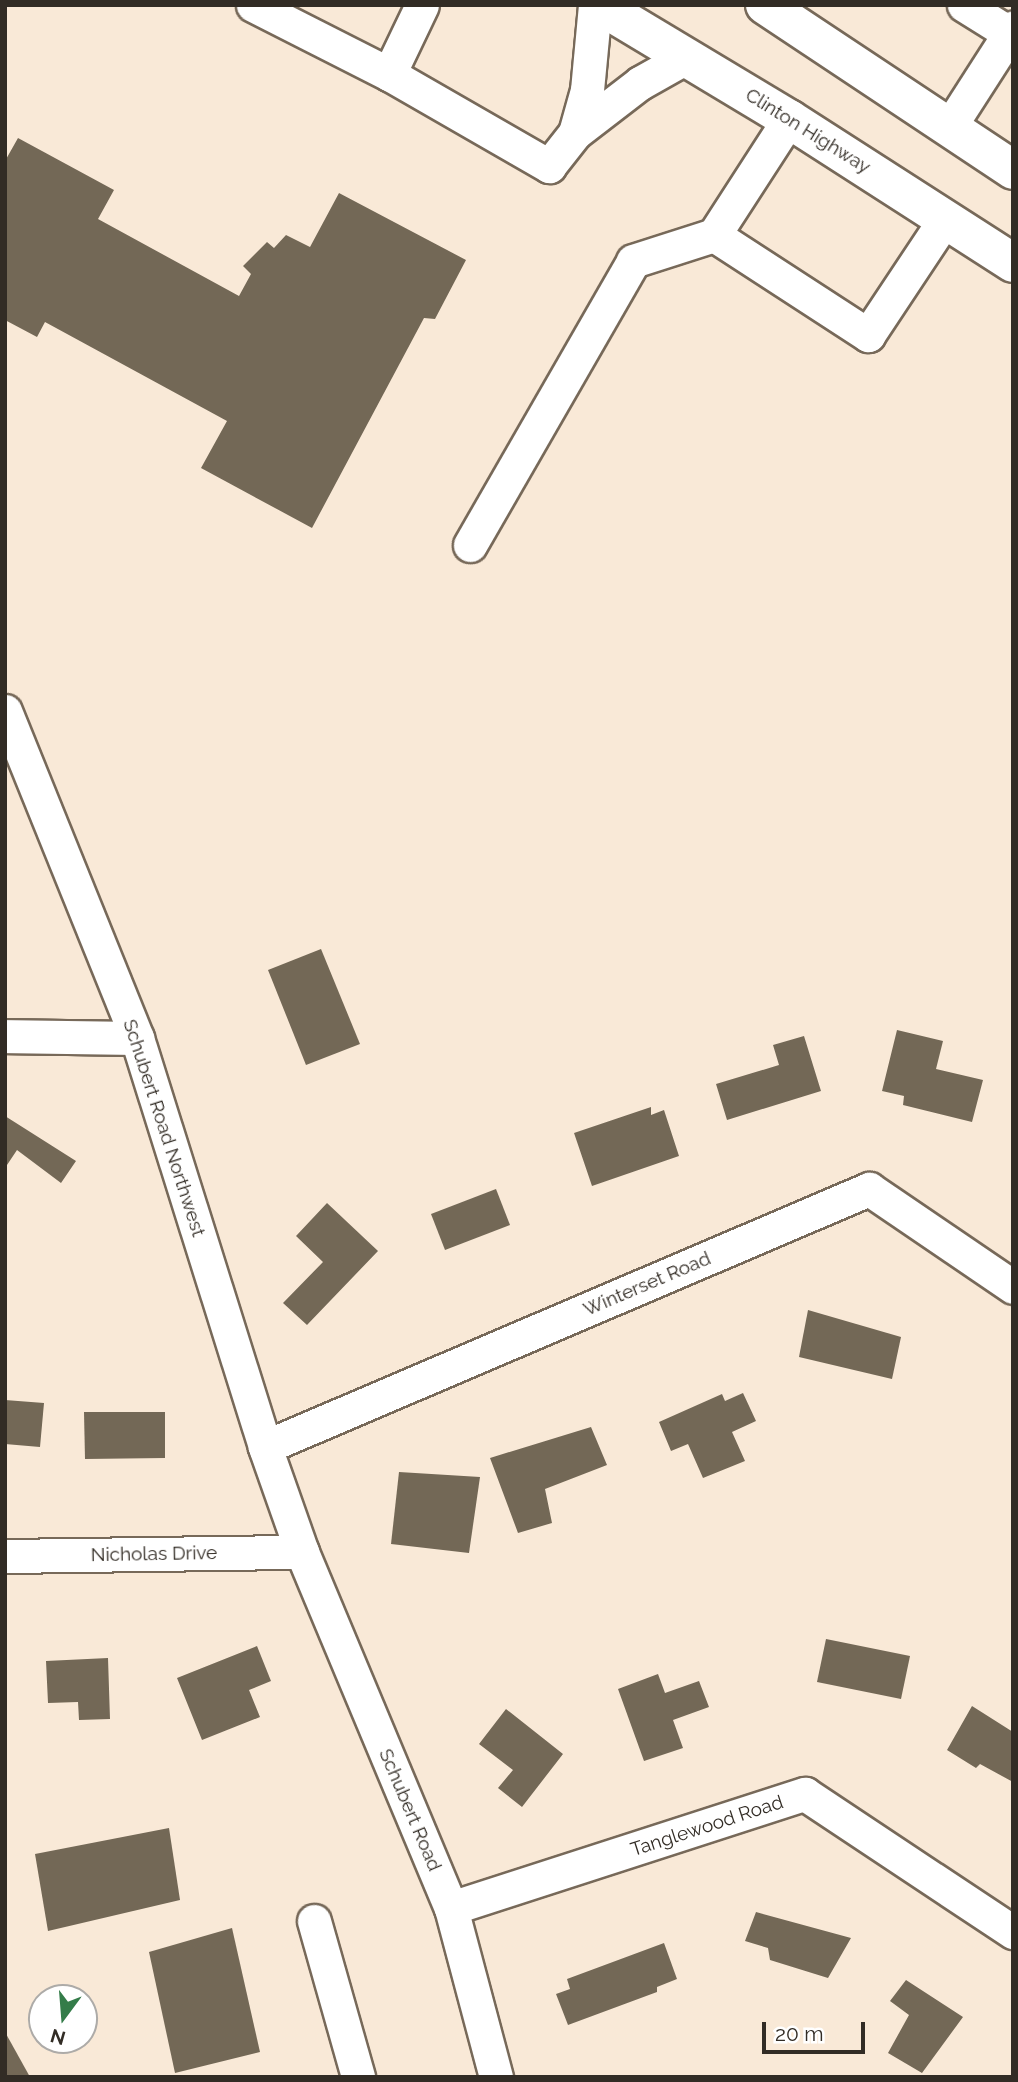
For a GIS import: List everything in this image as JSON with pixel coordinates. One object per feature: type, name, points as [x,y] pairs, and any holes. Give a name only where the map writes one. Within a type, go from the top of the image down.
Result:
[{"type":"highway","name":"Clinton Highway","points":[[597,5],[789,118],[1013,263]]},
{"type":"highway","points":[[765,5],[1013,170]]},
{"type":"street","points":[[253,5],[389,74],[549,166],[575,133],[640,83],[688,57]]},
{"type":"street","points":[[389,74],[422,5]]},
{"type":"street","points":[[575,133],[586,90],[597,5]]},
{"type":"street","points":[[950,126],[1011,30],[964,5]]},
{"type":"street","points":[[470,545],[633,261],[714,236],[789,118]]},
{"type":"street","points":[[714,236],[868,335],[945,219]]},
{"type":"street","name":"Schubert Road Northwest","points":[[5,711],[137,1038],[264,1447],[302,1552]]},
{"type":"street","points":[[5,1036],[137,1038]]},
{"type":"street","name":"Winterset Road","points":[[264,1447],[869,1189],[1013,1287]]},
{"type":"street","name":"Nicholas Drive","points":[[5,1556],[302,1552]]},
{"type":"street","name":"Schubert Road","points":[[302,1552],[452,1908],[496,2077]]},
{"type":"street","name":"Tanglewood Road","points":[[452,1908],[805,1794],[1013,1932]]},
{"type":"street","points":[[314,1921],[358,2077]]},
{"type":"building","points":[[18,138],[114,190],[98,219],[239,296],[251,274],[243,266],[267,242],[274,248],[286,235],[310,247],[339,193],[466,260],[435,319],[424,318],[312,528],[201,468],[227,421],[45,322],[37,337],[5,320],[5,161]]},
{"type":"building","points":[[321,949],[360,1044],[306,1065],[268,970]]},
{"type":"building","points":[[897,1030],[943,1041],[936,1069],[983,1080],[972,1122],[903,1105],[904,1096],[882,1091]]},
{"type":"building","points":[[804,1036],[821,1091],[727,1120],[716,1084],[779,1065],[773,1045]]},
{"type":"building","points":[[651,1107],[651,1115],[664,1110],[679,1156],[592,1186],[574,1133]]},
{"type":"building","points":[[5,1116],[76,1161],[61,1183],[17,1150],[5,1168]]},
{"type":"building","points":[[496,1189],[510,1225],[445,1250],[431,1214]]},
{"type":"building","points":[[327,1203],[378,1251],[307,1325],[283,1303],[323,1262],[296,1236]]},
{"type":"building","points":[[808,1310],[901,1337],[892,1379],[799,1357]]},
{"type":"building","points":[[743,1393],[756,1421],[732,1432],[745,1461],[703,1478],[688,1444],[671,1451],[659,1422],[722,1394],[725,1401]]},
{"type":"building","points":[[5,1400],[44,1403],[40,1447],[5,1444]]},
{"type":"building","points":[[84,1412],[165,1412],[165,1458],[85,1459]]},
{"type":"building","points":[[591,1427],[607,1465],[545,1489],[552,1523],[518,1533],[490,1458]]},
{"type":"building","points":[[399,1472],[480,1477],[469,1553],[391,1544]]},
{"type":"building","points":[[826,1639],[910,1656],[901,1699],[817,1682]]},
{"type":"building","points":[[257,1646],[271,1681],[249,1690],[260,1717],[202,1740],[177,1678]]},
{"type":"building","points":[[108,1658],[110,1719],[79,1720],[78,1702],[48,1703],[46,1661]]},
{"type":"building","points":[[658,1674],[665,1693],[699,1681],[709,1707],[673,1720],[683,1748],[644,1761],[618,1689]]},
{"type":"building","points":[[972,1706],[1013,1732],[1013,1782],[980,1764],[976,1768],[947,1750]]},
{"type":"building","points":[[506,1709],[563,1754],[522,1807],[498,1788],[513,1770],[479,1744]]},
{"type":"building","points":[[169,1828],[180,1900],[48,1931],[35,1854]]},
{"type":"building","points":[[756,1912],[851,1938],[828,1978],[770,1960],[768,1948],[745,1941]]},
{"type":"building","points":[[232,1928],[260,2052],[175,2073],[149,1952]]},
{"type":"building","points":[[664,1943],[677,1979],[657,1987],[657,1992],[568,2025],[556,1994],[570,1989],[567,1979]]},
{"type":"building","points":[[906,1980],[963,2017],[922,2073],[888,2053],[909,2015],[890,2001]]},
{"type":"building","points":[[5,2032],[30,2077],[5,2077]]}]
